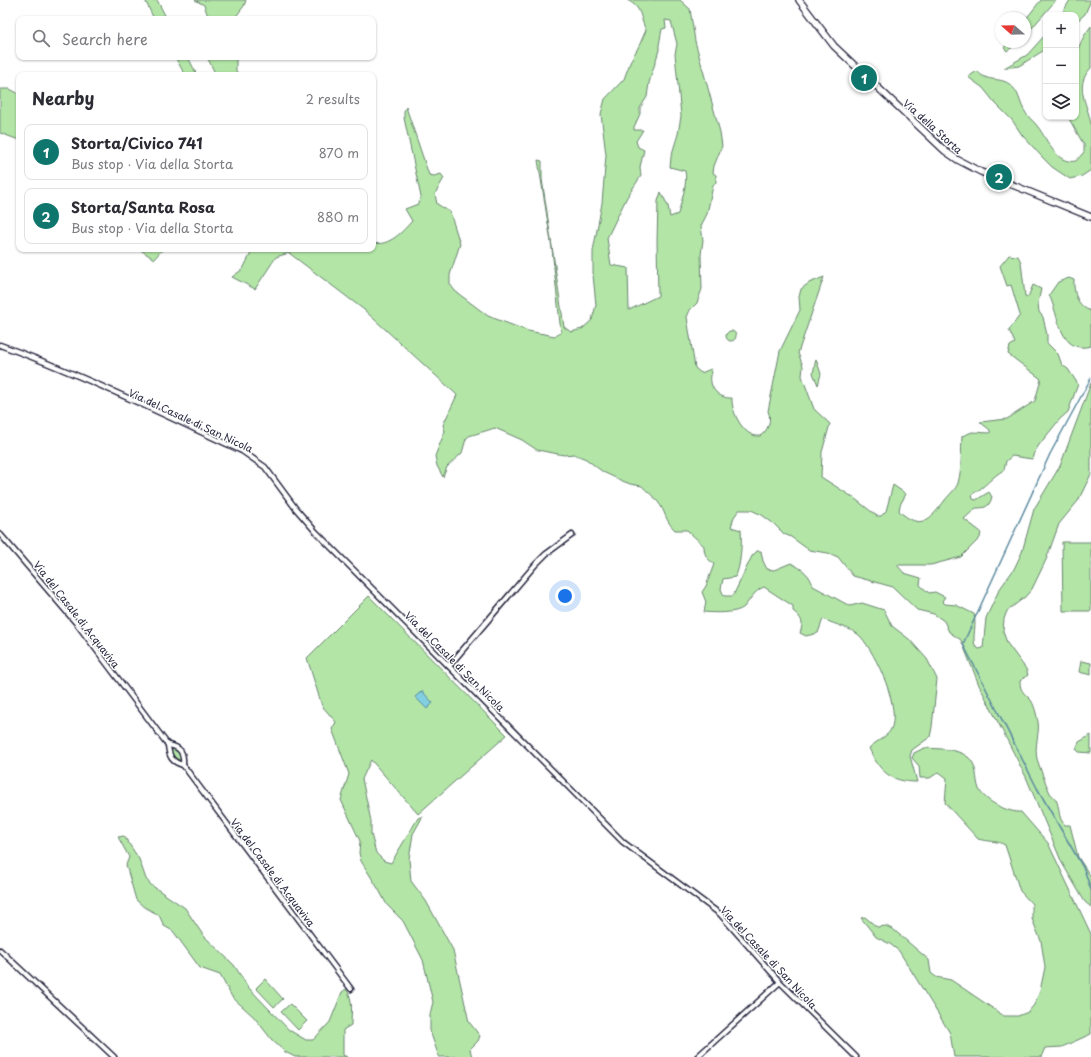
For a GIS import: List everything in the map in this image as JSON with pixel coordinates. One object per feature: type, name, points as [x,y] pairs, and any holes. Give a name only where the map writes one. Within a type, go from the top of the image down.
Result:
[{"type":"main road","name":"Via della Storta","points":[[799,0],[834,46],[945,151],[958,160],[981,172],[1091,217]]},
{"type":"street","name":"Via del Casale di San Nicola","points":[[0,345],[44,361],[82,378],[242,450],[258,461],[306,521],[623,842],[720,914],[780,982],[856,1057]]},
{"type":"street","name":"Via del Casale di Acquaviva","points":[[0,534],[77,624],[168,745],[168,753],[172,759],[183,765],[351,989]]},
{"type":"street","points":[[449,666],[535,565],[546,554],[572,535]]},
{"type":"street","name":"Via del Casale di Acquaviva","points":[[168,745],[179,747],[182,752],[183,765]]},
{"type":"street","points":[[0,950],[114,1057]]},
{"type":"street","points":[[697,1057],[780,982]]},
{"type":"green space","points":[[145,0],[157,0],[165,16],[153,16]]},
{"type":"green space","points":[[195,0],[246,0],[244,6],[236,16],[208,16],[204,5]]},
{"type":"green space","points":[[627,0],[680,0],[690,9],[695,41],[720,132],[722,146],[714,166],[713,173],[716,175],[716,182],[713,186],[707,214],[701,226],[703,240],[701,255],[702,289],[697,303],[690,310],[687,317],[695,368],[701,373],[711,369],[711,382],[714,390],[722,396],[732,398],[732,404],[736,417],[744,429],[749,433],[754,436],[760,436],[763,434],[768,425],[770,418],[768,411],[780,351],[800,310],[799,297],[801,289],[809,283],[824,277],[798,353],[803,366],[802,376],[814,409],[830,424],[822,452],[821,477],[854,498],[877,516],[881,516],[886,511],[893,485],[906,494],[900,505],[899,511],[913,521],[919,522],[930,518],[957,485],[960,472],[962,436],[972,432],[990,433],[990,430],[980,422],[1007,419],[1035,401],[1041,379],[1008,354],[1010,346],[1015,343],[1009,330],[1020,315],[1011,285],[1007,286],[1000,266],[1009,255],[1018,256],[1021,262],[1025,296],[1028,297],[1033,285],[1041,289],[1038,303],[1039,312],[1043,317],[1047,335],[1047,343],[1058,354],[1062,365],[1068,369],[1078,384],[1068,412],[1060,419],[1039,445],[1032,459],[1012,456],[1006,461],[1004,470],[996,475],[981,489],[972,494],[973,499],[976,500],[989,492],[992,497],[987,506],[976,508],[964,519],[981,532],[980,538],[961,557],[931,565],[897,565],[904,573],[921,578],[920,585],[929,593],[935,592],[945,597],[942,601],[945,604],[956,605],[974,614],[974,642],[975,646],[979,649],[983,648],[986,618],[999,590],[1014,569],[1022,552],[1034,509],[1060,466],[1091,383],[1091,474],[1078,501],[1059,524],[1046,560],[1032,589],[1025,597],[1007,611],[1004,619],[1003,631],[1007,643],[1026,669],[1028,675],[1020,681],[1020,684],[1023,692],[1033,703],[1037,716],[1037,759],[1050,793],[1055,798],[1058,805],[1061,820],[1065,825],[1070,825],[1078,857],[1091,877],[1091,907],[1085,902],[1062,863],[1026,777],[979,685],[961,640],[949,632],[944,621],[934,614],[917,610],[893,587],[853,576],[838,557],[828,553],[809,550],[791,537],[784,534],[762,515],[751,510],[739,510],[734,517],[731,527],[741,530],[740,561],[735,577],[723,579],[721,589],[724,596],[733,596],[752,556],[757,551],[761,551],[763,561],[767,569],[774,570],[791,563],[805,572],[810,578],[813,586],[850,606],[862,603],[884,610],[892,626],[909,639],[927,659],[937,679],[930,737],[912,750],[910,756],[917,782],[900,780],[887,774],[881,769],[869,748],[890,731],[893,722],[893,710],[886,682],[880,668],[867,645],[858,634],[823,619],[818,633],[806,636],[800,633],[802,623],[793,611],[793,606],[764,587],[755,593],[741,609],[736,611],[713,613],[704,612],[706,602],[702,592],[706,586],[714,564],[706,556],[704,546],[687,530],[675,530],[669,523],[663,509],[655,498],[642,486],[630,484],[603,472],[586,459],[574,454],[564,455],[537,450],[522,440],[495,428],[469,436],[466,439],[462,453],[447,467],[443,477],[437,466],[435,456],[445,431],[443,425],[457,395],[363,309],[289,253],[276,257],[255,289],[232,277],[243,269],[252,252],[376,252],[376,244],[385,243],[404,229],[412,221],[405,209],[418,204],[421,197],[404,118],[404,111],[406,107],[429,175],[434,176],[441,174],[444,178],[435,194],[437,204],[450,212],[460,244],[450,275],[450,284],[455,291],[488,316],[528,331],[555,336],[561,333],[552,249],[538,160],[542,161],[542,179],[564,327],[571,332],[582,329],[592,320],[596,305],[593,275],[593,251],[602,203],[606,155],[601,114],[605,99],[624,79],[631,60],[646,30],[636,6]],"holes":[[[665,20],[671,21],[677,44],[675,54],[681,116],[670,167],[685,171],[685,187],[678,214],[670,217],[668,206],[661,192],[658,201],[658,296],[629,310],[628,268],[611,265],[607,238],[627,197],[641,176],[640,167],[644,150],[638,147],[636,141],[643,130],[634,130],[634,127],[640,114],[640,108],[647,97],[649,83],[659,50],[662,29],[666,28]]]},
{"type":"green space","points":[[1041,0],[1056,0],[1046,12],[1043,12],[1043,15],[1031,29],[1031,12]]},
{"type":"green space","points":[[1070,0],[1091,0],[1085,14],[1079,19],[1079,12],[1063,12]]},
{"type":"green space","points":[[1091,26],[1091,68],[1083,82],[1082,90],[1091,126],[1091,170],[1082,176],[1070,179],[1052,167],[1043,158],[983,88],[968,77],[977,71],[987,78],[1008,83],[1017,93],[1025,112],[1038,127],[1053,150],[1063,159],[1076,161],[1084,152],[1084,145],[1070,120],[1079,120],[1079,47]]},
{"type":"green space","points":[[1043,37],[1043,51],[1019,66],[1004,68],[1027,55]]},
{"type":"green space","points":[[1004,48],[1011,48],[1007,51]]},
{"type":"green space","points":[[177,60],[190,60],[196,72],[183,72]]},
{"type":"green space","points":[[208,60],[236,60],[237,72],[214,72]]},
{"type":"green space","points":[[0,89],[10,89],[16,92],[16,139],[0,133]]},
{"type":"green space","points":[[144,252],[160,252],[154,259]]},
{"type":"green space","points":[[1069,278],[1074,280],[1074,290],[1077,299],[1086,309],[1091,311],[1091,346],[1080,347],[1072,344],[1066,339],[1058,322],[1049,295],[1058,282]]},
{"type":"green space","points":[[729,331],[733,331],[735,332],[735,340],[729,341],[726,338],[726,334]]},
{"type":"green space","points":[[816,359],[821,374],[818,385],[813,373]]},
{"type":"green space","points":[[1062,542],[1091,542],[1091,611],[1063,611]]},
{"type":"green space","points":[[369,596],[507,735],[418,814],[371,760],[362,779],[371,821],[371,834],[376,853],[384,861],[391,863],[418,818],[423,816],[413,834],[409,859],[411,881],[426,901],[453,950],[469,1022],[480,1036],[478,1041],[470,1049],[472,1057],[439,1057],[430,1031],[430,1014],[433,1002],[423,960],[403,921],[387,905],[361,861],[359,853],[360,841],[341,800],[349,774],[332,729],[336,722],[322,706],[307,658]]},
{"type":"green space","points":[[1081,661],[1091,663],[1091,675],[1079,672]]},
{"type":"green space","points":[[1091,735],[1091,753],[1079,752],[1076,749],[1079,742]]},
{"type":"green space","points":[[174,748],[181,753],[181,761],[175,760],[171,750]]},
{"type":"green space","points":[[924,748],[952,750],[968,757],[971,760],[976,772],[979,789],[986,798],[1010,811],[1021,812],[1048,843],[1091,934],[1091,1034],[1062,1047],[1045,1048],[1041,1057],[954,1057],[950,1033],[899,951],[890,944],[876,937],[861,918],[865,917],[877,927],[886,926],[894,930],[929,960],[931,973],[936,977],[951,980],[1004,1016],[1018,1016],[1028,1012],[1034,1005],[1040,991],[1045,967],[1041,941],[1032,919],[1032,904],[1020,891],[1005,845],[998,842],[978,839],[945,803],[947,778],[939,772],[930,778],[920,778],[919,766],[912,758],[914,753]]},
{"type":"green space","points":[[124,836],[139,859],[146,879],[151,885],[185,908],[203,935],[234,965],[248,987],[289,1030],[306,1040],[313,1040],[330,1022],[342,992],[346,989],[349,993],[352,1006],[351,1025],[343,1030],[343,1055],[347,1057],[295,1057],[285,1052],[272,1040],[254,1017],[232,997],[220,975],[200,968],[173,931],[164,926],[159,915],[144,907],[136,900],[126,865],[129,857],[118,837]]},
{"type":"green space","points":[[265,979],[283,999],[274,1007],[256,988]]},
{"type":"green space","points":[[290,1004],[307,1021],[298,1030],[281,1012]]},
{"type":"water","points":[[422,691],[433,703],[427,709],[415,697]]},
{"type":"waterway","points":[[1091,378],[1050,454],[963,644],[1037,788],[1084,869],[1091,890]]},
{"type":"place","name":"Storta/Civico 741","points":[[864,78]]},
{"type":"place","name":"Storta/Santa Rosa","points":[[999,177]]}]
